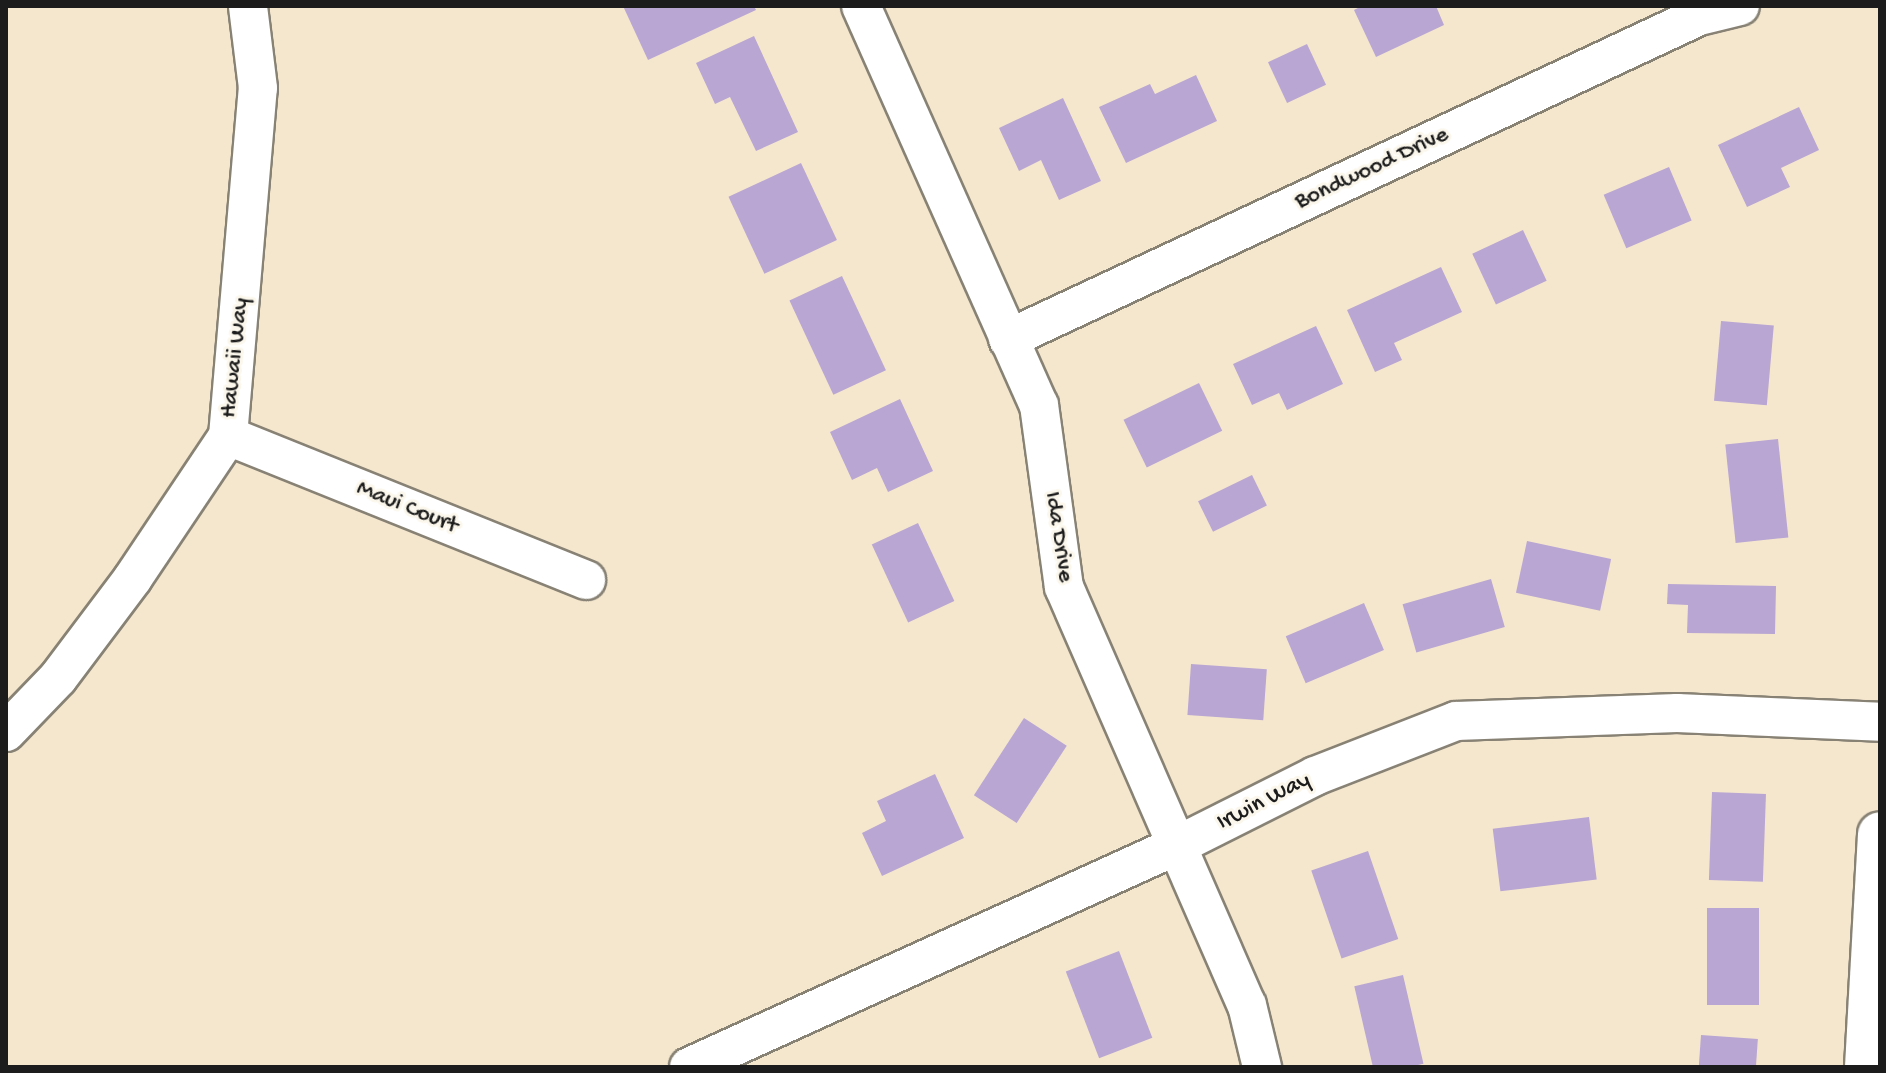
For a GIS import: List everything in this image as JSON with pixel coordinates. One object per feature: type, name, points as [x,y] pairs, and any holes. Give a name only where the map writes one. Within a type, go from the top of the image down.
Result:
[{"type":"main road","points":[[1867,1067],[1880,834]]},
{"type":"street","name":"Hawaii Way","points":[[6,732],[68,666],[133,578],[228,436],[258,88],[248,6]]},
{"type":"street","name":"Ida Drive","points":[[861,6],[1039,405],[1064,587],[1247,1005],[1262,1067]]},
{"type":"street","name":"Bondwood Drive","points":[[1008,339],[1699,16],[1740,6]]},
{"type":"street","name":"Maui Court","points":[[228,436],[586,580]]},
{"type":"street","name":"Irwin Way","points":[[696,1066],[1178,845],[1315,776],[1456,721],[1677,713],[1880,722]]},
{"type":"building","points":[[623,6],[754,6],[756,10],[648,60]]},
{"type":"building","points":[[1362,6],[1436,6],[1444,25],[1376,57],[1354,10]]},
{"type":"building","points":[[754,36],[798,132],[756,151],[730,97],[715,104],[696,63]]},
{"type":"building","points":[[1307,44],[1326,85],[1287,103],[1268,62]]},
{"type":"building","points":[[1196,75],[1217,121],[1126,163],[1099,107],[1150,84],[1155,94]]},
{"type":"building","points":[[1063,98],[1101,181],[1059,200],[1041,160],[1019,171],[999,128]]},
{"type":"building","points":[[1799,107],[1819,150],[1781,168],[1790,187],[1747,207],[1718,145]]},
{"type":"building","points":[[801,163],[837,240],[764,274],[728,197]]},
{"type":"building","points":[[1669,167],[1692,220],[1626,248],[1604,195]]},
{"type":"building","points":[[1523,230],[1547,281],[1496,304],[1472,254]]},
{"type":"building","points":[[1441,267],[1462,312],[1394,343],[1402,360],[1375,372],[1347,310]]},
{"type":"building","points":[[842,276],[886,370],[833,395],[789,301]]},
{"type":"building","points":[[1721,321],[1774,326],[1767,405],[1714,401]]},
{"type":"building","points":[[1316,326],[1343,384],[1287,410],[1279,393],[1252,405],[1233,364]]},
{"type":"building","points":[[1199,383],[1222,431],[1147,467],[1124,420]]},
{"type":"building","points":[[900,399],[933,471],[888,492],[877,468],[852,480],[830,432]]},
{"type":"building","points":[[1778,439],[1788,537],[1736,543],[1725,445]]},
{"type":"building","points":[[1252,475],[1267,506],[1213,532],[1198,501]]},
{"type":"building","points":[[918,523],[954,601],[908,622],[872,545]]},
{"type":"building","points":[[1527,541],[1611,559],[1600,611],[1516,593]]},
{"type":"building","points":[[1491,579],[1505,627],[1416,652],[1403,604]]},
{"type":"building","points":[[1668,584],[1776,586],[1775,634],[1687,633],[1688,605],[1667,604]]},
{"type":"building","points":[[1364,603],[1384,650],[1306,683],[1286,636]]},
{"type":"building","points":[[1191,664],[1267,669],[1263,720],[1187,715]]},
{"type":"building","points":[[1024,718],[1067,746],[1017,823],[974,795]]},
{"type":"building","points":[[935,774],[964,838],[882,876],[862,833],[886,821],[877,801]]},
{"type":"building","points":[[1712,792],[1766,794],[1763,882],[1709,880]]},
{"type":"building","points":[[1589,817],[1597,880],[1500,891],[1493,829]]},
{"type":"building","points":[[1368,851],[1398,939],[1342,958],[1311,871]]},
{"type":"building","points":[[1707,908],[1759,908],[1759,1005],[1707,1005]]},
{"type":"building","points":[[1119,951],[1152,1038],[1099,1058],[1066,971]]},
{"type":"building","points":[[1403,975],[1423,1064],[1373,1067],[1354,986]]},
{"type":"building","points":[[1701,1035],[1758,1039],[1756,1067],[1699,1067]]}]
